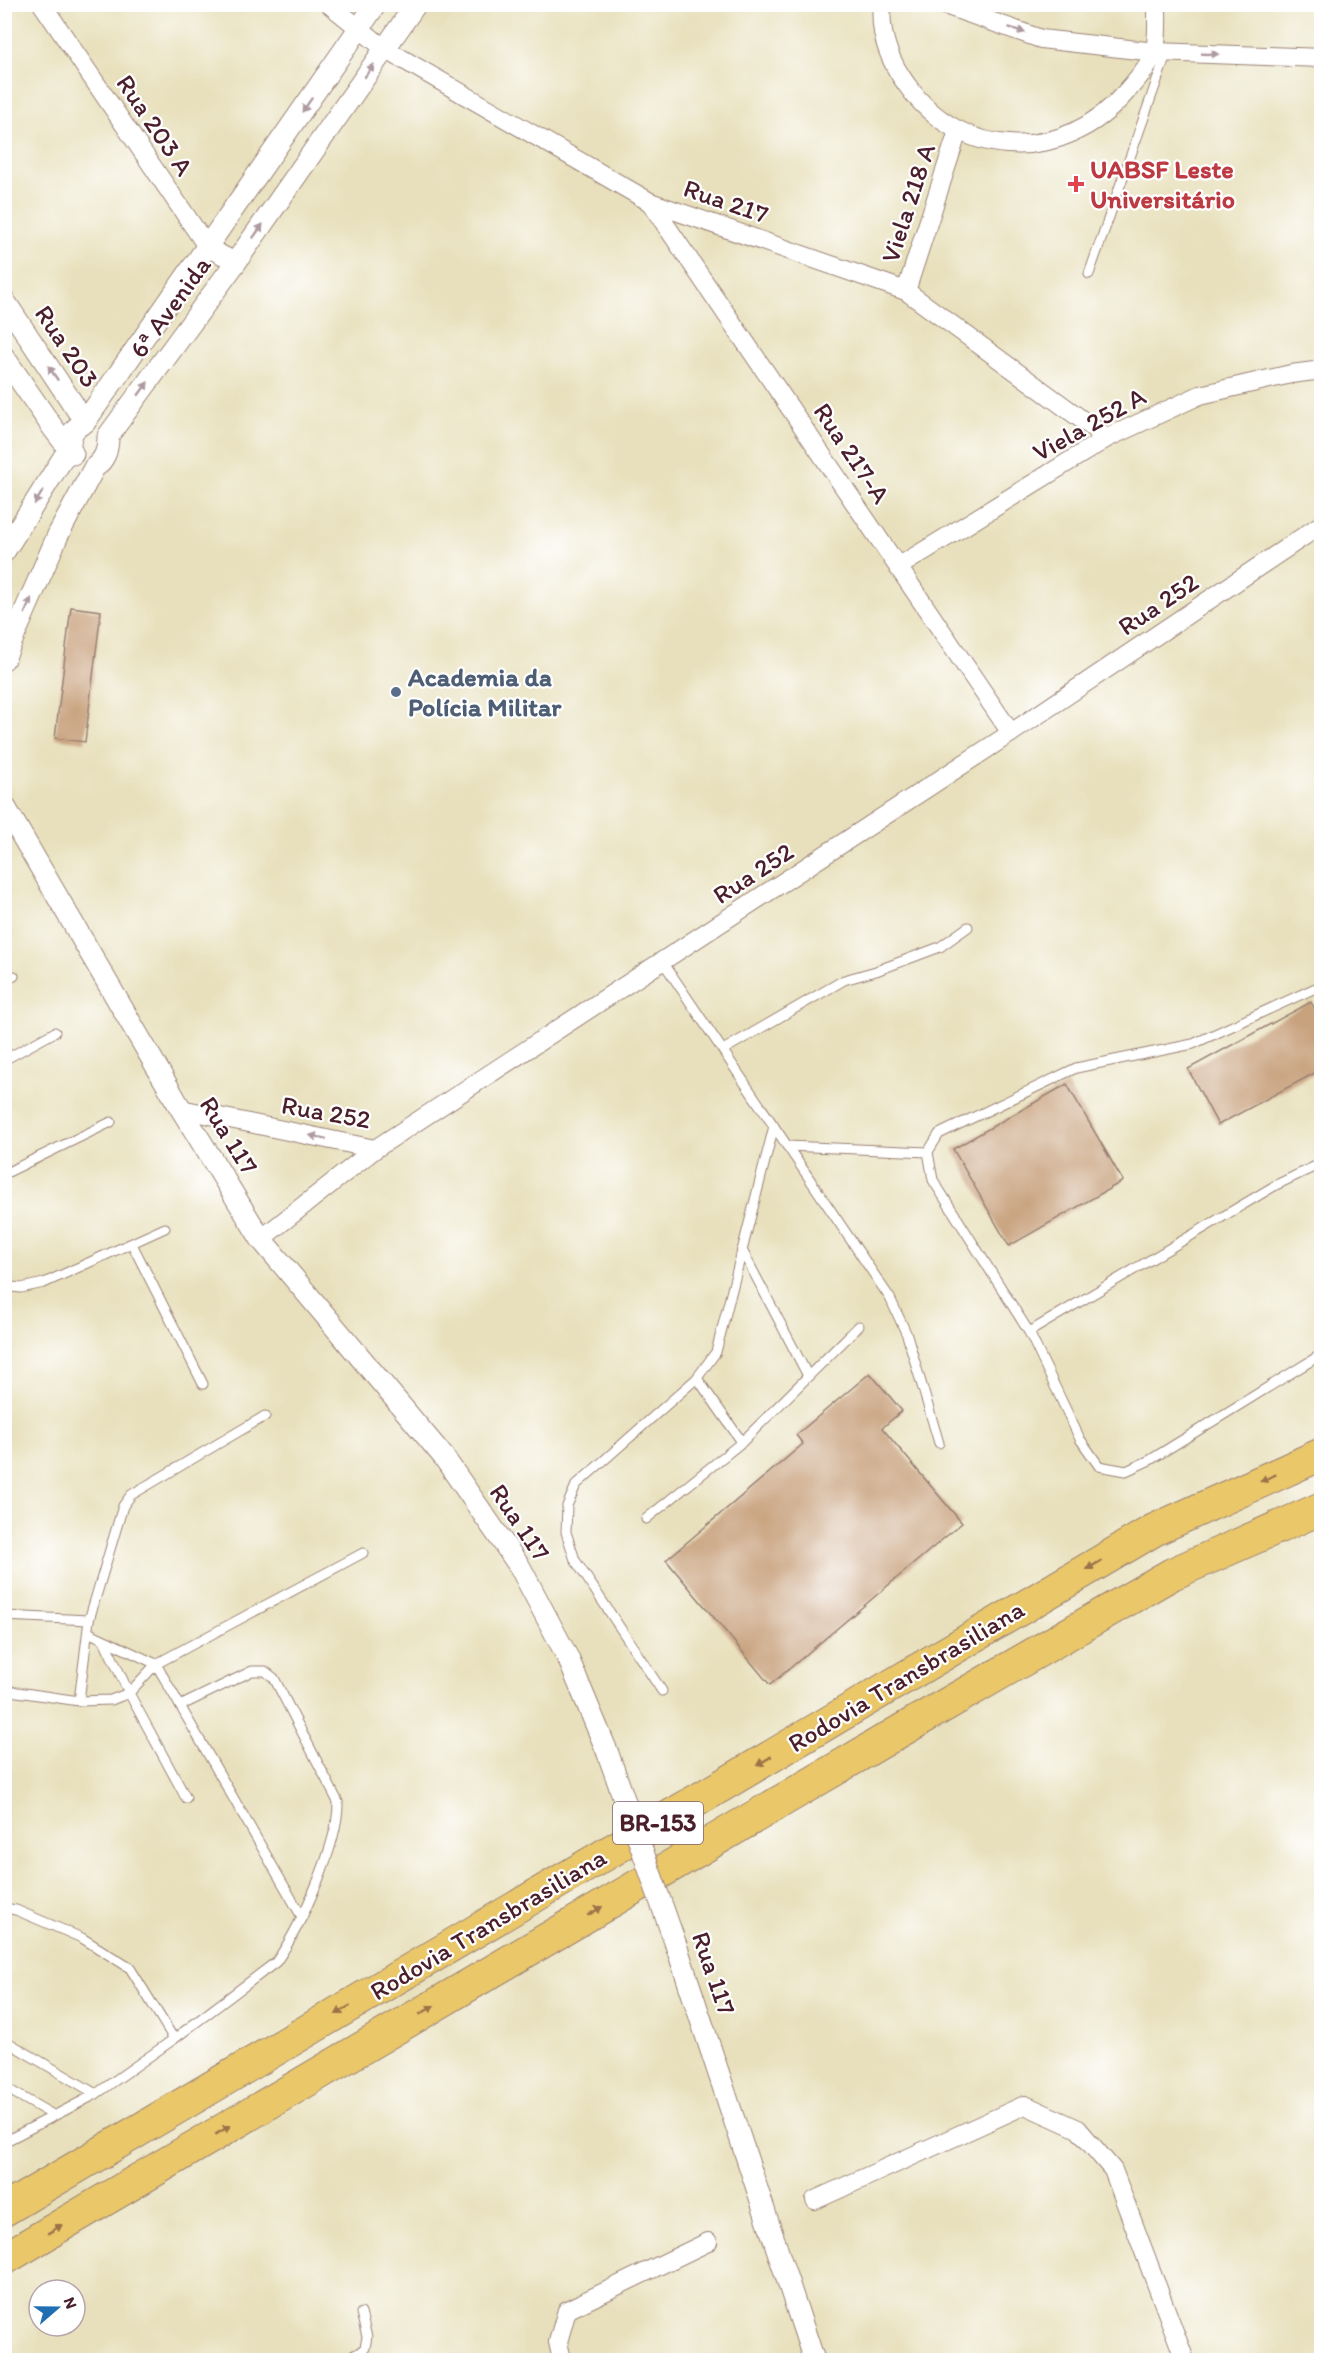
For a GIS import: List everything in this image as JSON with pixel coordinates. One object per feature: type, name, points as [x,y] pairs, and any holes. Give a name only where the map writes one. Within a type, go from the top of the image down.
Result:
[{"type":"highway","name":"Rodovia Transbrasiliana","points":[[4,2210],[1154,1530],[1322,1454]]},
{"type":"highway","name":"Rodovia Transbrasiliana","points":[[4,2259],[902,1730],[1172,1574],[1322,1508]]},
{"type":"street","name":"Rua 203 A","points":[[42,4],[208,248],[236,262]]},
{"type":"street","name":"Rua 217","points":[[328,4],[358,30],[385,49],[650,202],[906,291],[1107,438]]},
{"type":"street","name":"6ª Avenida","points":[[4,552],[70,447],[73,429],[85,422],[376,4]]},
{"type":"street","name":"6ª Avenida","points":[[4,659],[58,535],[94,468],[102,461],[106,453],[108,436],[236,262],[416,4]]},
{"type":"street","name":"Viela 218 A","points":[[882,4],[880,21],[893,66],[920,104],[958,132],[997,144],[1038,144],[1076,133],[1110,111],[1161,52],[1158,4]]},
{"type":"street","points":[[942,4],[1041,39],[1161,52],[1322,58]]},
{"type":"street","name":"Viela 218 A","points":[[906,291],[958,132]]},
{"type":"street","name":"Rua 217-A","points":[[650,202],[1011,733]]},
{"type":"street","name":"Rua 203","points":[[4,300],[85,422]]},
{"type":"street","points":[[4,357],[53,428],[70,447],[79,465],[94,468]]},
{"type":"street","name":"Viela 252 A","points":[[898,567],[1107,438],[1200,395],[1291,374],[1322,370]]},
{"type":"street","points":[[85,422],[99,426],[108,436]]},
{"type":"street","name":"Rua 252","points":[[181,1109],[375,1149],[1011,733],[1322,524]]},
{"type":"street","name":"Rua 117","points":[[4,806],[181,1109],[261,1239],[443,1456],[520,1567],[568,1658],[607,1751],[676,1945],[813,2361]]},
{"type":"street","points":[[261,1239],[375,1149]]},
{"type":"street","points":[[815,2199],[1025,2105],[1078,2129],[1113,2170],[1185,2361]]},
{"type":"street","points":[[562,2361],[558,2342],[567,2310],[708,2242]]},
{"type":"lane","points":[[1089,274],[1161,52]]},
{"type":"lane","points":[[723,1050],[844,980],[876,971],[940,947],[968,927]]},
{"type":"lane","points":[[663,962],[890,1299],[907,1335],[939,1443]]},
{"type":"lane","points":[[4,981],[14,976]]},
{"type":"lane","points":[[1322,986],[1193,1044],[1076,1068],[939,1134],[928,1152],[933,1180],[1029,1332],[1080,1439],[1099,1466],[1126,1471],[1150,1460],[1322,1354]]},
{"type":"lane","points":[[4,1060],[55,1032]]},
{"type":"lane","points":[[4,1174],[111,1122]]},
{"type":"lane","points":[[662,1691],[575,1560],[566,1532],[567,1506],[576,1485],[697,1378],[716,1352],[774,1126]]},
{"type":"lane","points":[[787,1146],[928,1152]]},
{"type":"lane","points":[[1029,1332],[1276,1185],[1322,1163]]},
{"type":"lane","points":[[4,1286],[21,1288],[44,1283],[165,1228]]},
{"type":"lane","points":[[132,1244],[203,1384]]},
{"type":"lane","points":[[742,1250],[808,1376]]},
{"type":"lane","points":[[646,1519],[742,1442],[859,1326]]},
{"type":"lane","points":[[697,1378],[742,1442]]},
{"type":"lane","points":[[79,1701],[89,1620],[123,1506],[131,1495],[266,1416]]},
{"type":"lane","points":[[4,1690],[79,1701],[111,1700],[129,1693],[156,1664],[363,1553]]},
{"type":"lane","points":[[4,1616],[89,1620]]},
{"type":"lane","points":[[88,1632],[156,1664],[302,1917]]},
{"type":"lane","points":[[104,1640],[129,1693],[186,1798]]},
{"type":"lane","points":[[4,2142],[96,2094],[276,1962],[302,1917],[339,1818],[338,1802],[274,1678],[265,1671],[252,1671],[180,1706]]},
{"type":"lane","points":[[4,1908],[16,1910],[82,1938],[130,1968],[174,2039]]},
{"type":"lane","points":[[4,2040],[96,2094]]},
{"type":"lane","points":[[4,2087],[54,2115]]},
{"type":"lane","points":[[337,2361],[357,2354],[365,2348],[367,2337],[361,2313]]},
{"type":"building","points":[[71,607],[101,611],[85,742],[55,738]]},
{"type":"building","points":[[1311,1002],[1322,1023],[1322,1069],[1218,1125],[1188,1069]]},
{"type":"building","points":[[1067,1084],[1123,1181],[1009,1246],[953,1149]]},
{"type":"building","points":[[870,1373],[902,1411],[882,1428],[962,1523],[770,1685],[666,1560],[803,1444],[796,1435]]},
{"type":"place","name":"UABSF Leste Universitário","points":[[1076,184]]},
{"type":"place","name":"Academia da Polícia Militar","points":[[396,692]]}]
